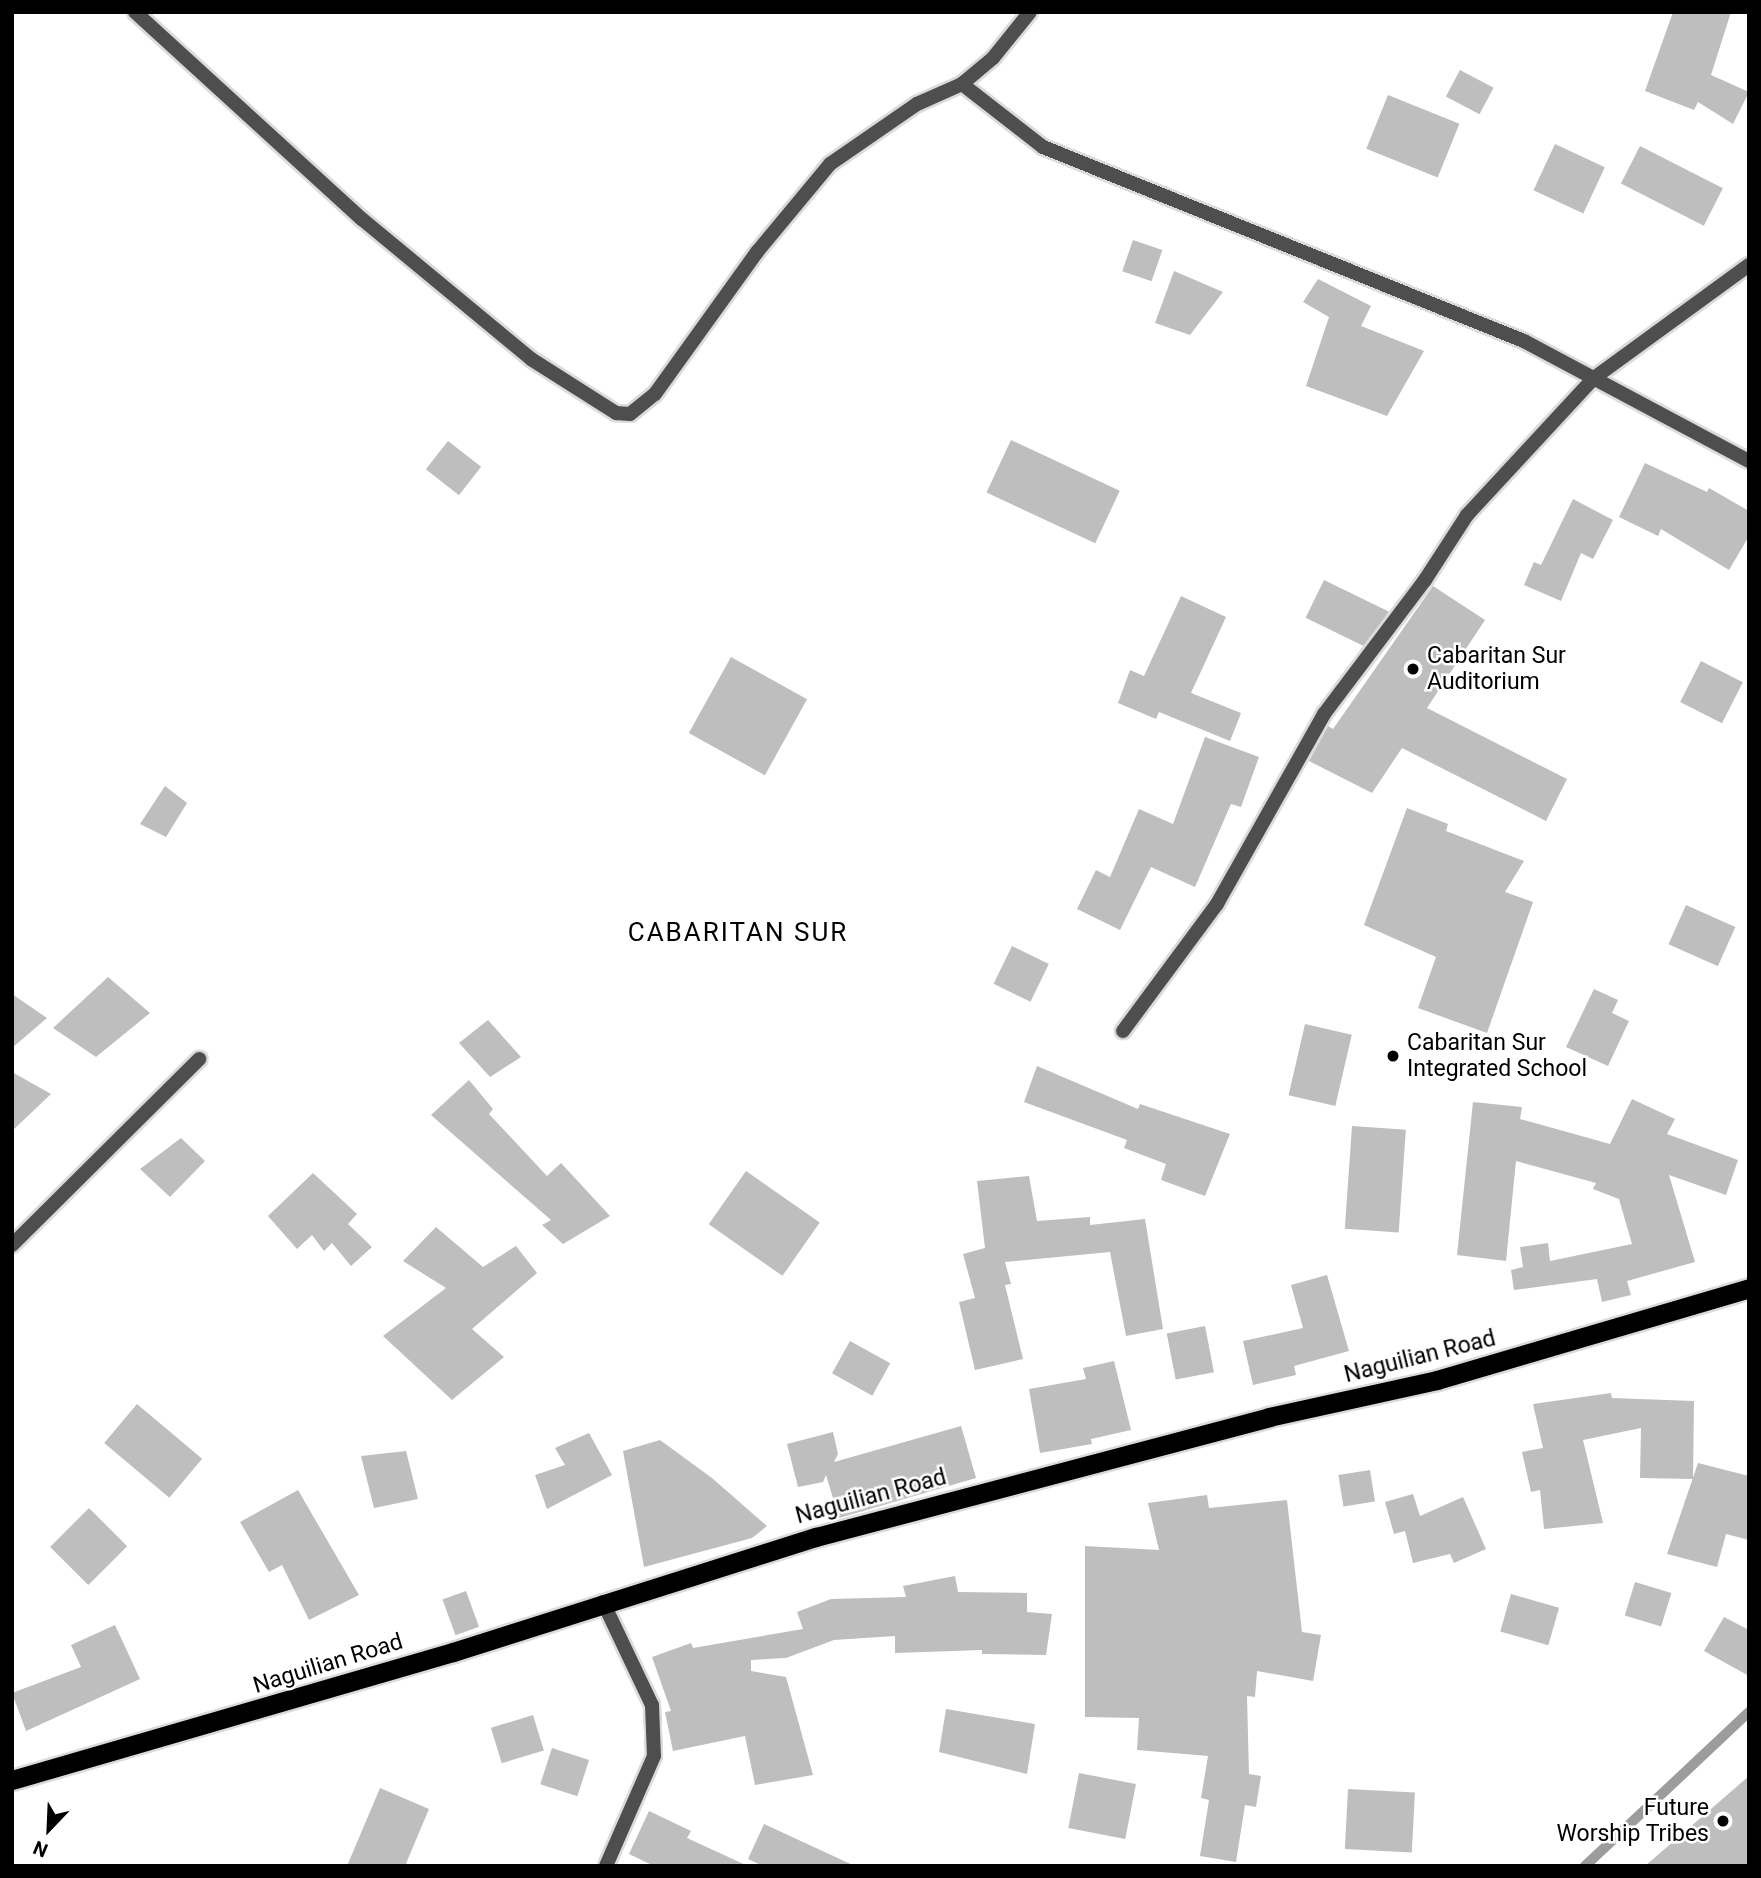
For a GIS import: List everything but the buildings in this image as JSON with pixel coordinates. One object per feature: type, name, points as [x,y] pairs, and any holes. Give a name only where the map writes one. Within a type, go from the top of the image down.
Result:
[{"type":"highway","name":"Naguilian Road","points":[[12,1780],[148,1744],[856,1526],[1269,1417],[1448,1377],[1749,1287]]},
{"type":"street","points":[[135,12],[362,219],[531,359],[616,413],[630,414],[655,394],[757,251],[830,164],[917,104],[962,84],[993,58],[1030,12]]},
{"type":"street","points":[[962,84],[1044,147],[1445,307],[1594,379],[1749,461]]},
{"type":"street","points":[[1123,1031],[1217,904],[1324,714],[1425,580],[1467,515],[1594,379],[1749,265]]},
{"type":"street","points":[[12,1245],[199,1059]]},
{"type":"street","points":[[603,1602],[652,1704],[654,1756],[606,1866]]},
{"type":"waterway","points":[[1585,1866],[1749,1712]]},
{"type":"place","name":"Cabaritan Sur Auditorium","points":[[1413,669]]},
{"type":"place","name":"Cabaritan Sur Integrated School","points":[[1393,1056]]},
{"type":"place","name":"Future Worship Tribes","points":[[1723,1821]]},
{"type":"district","name":"CABARITAN SUR","points":[[738,933]]}]
